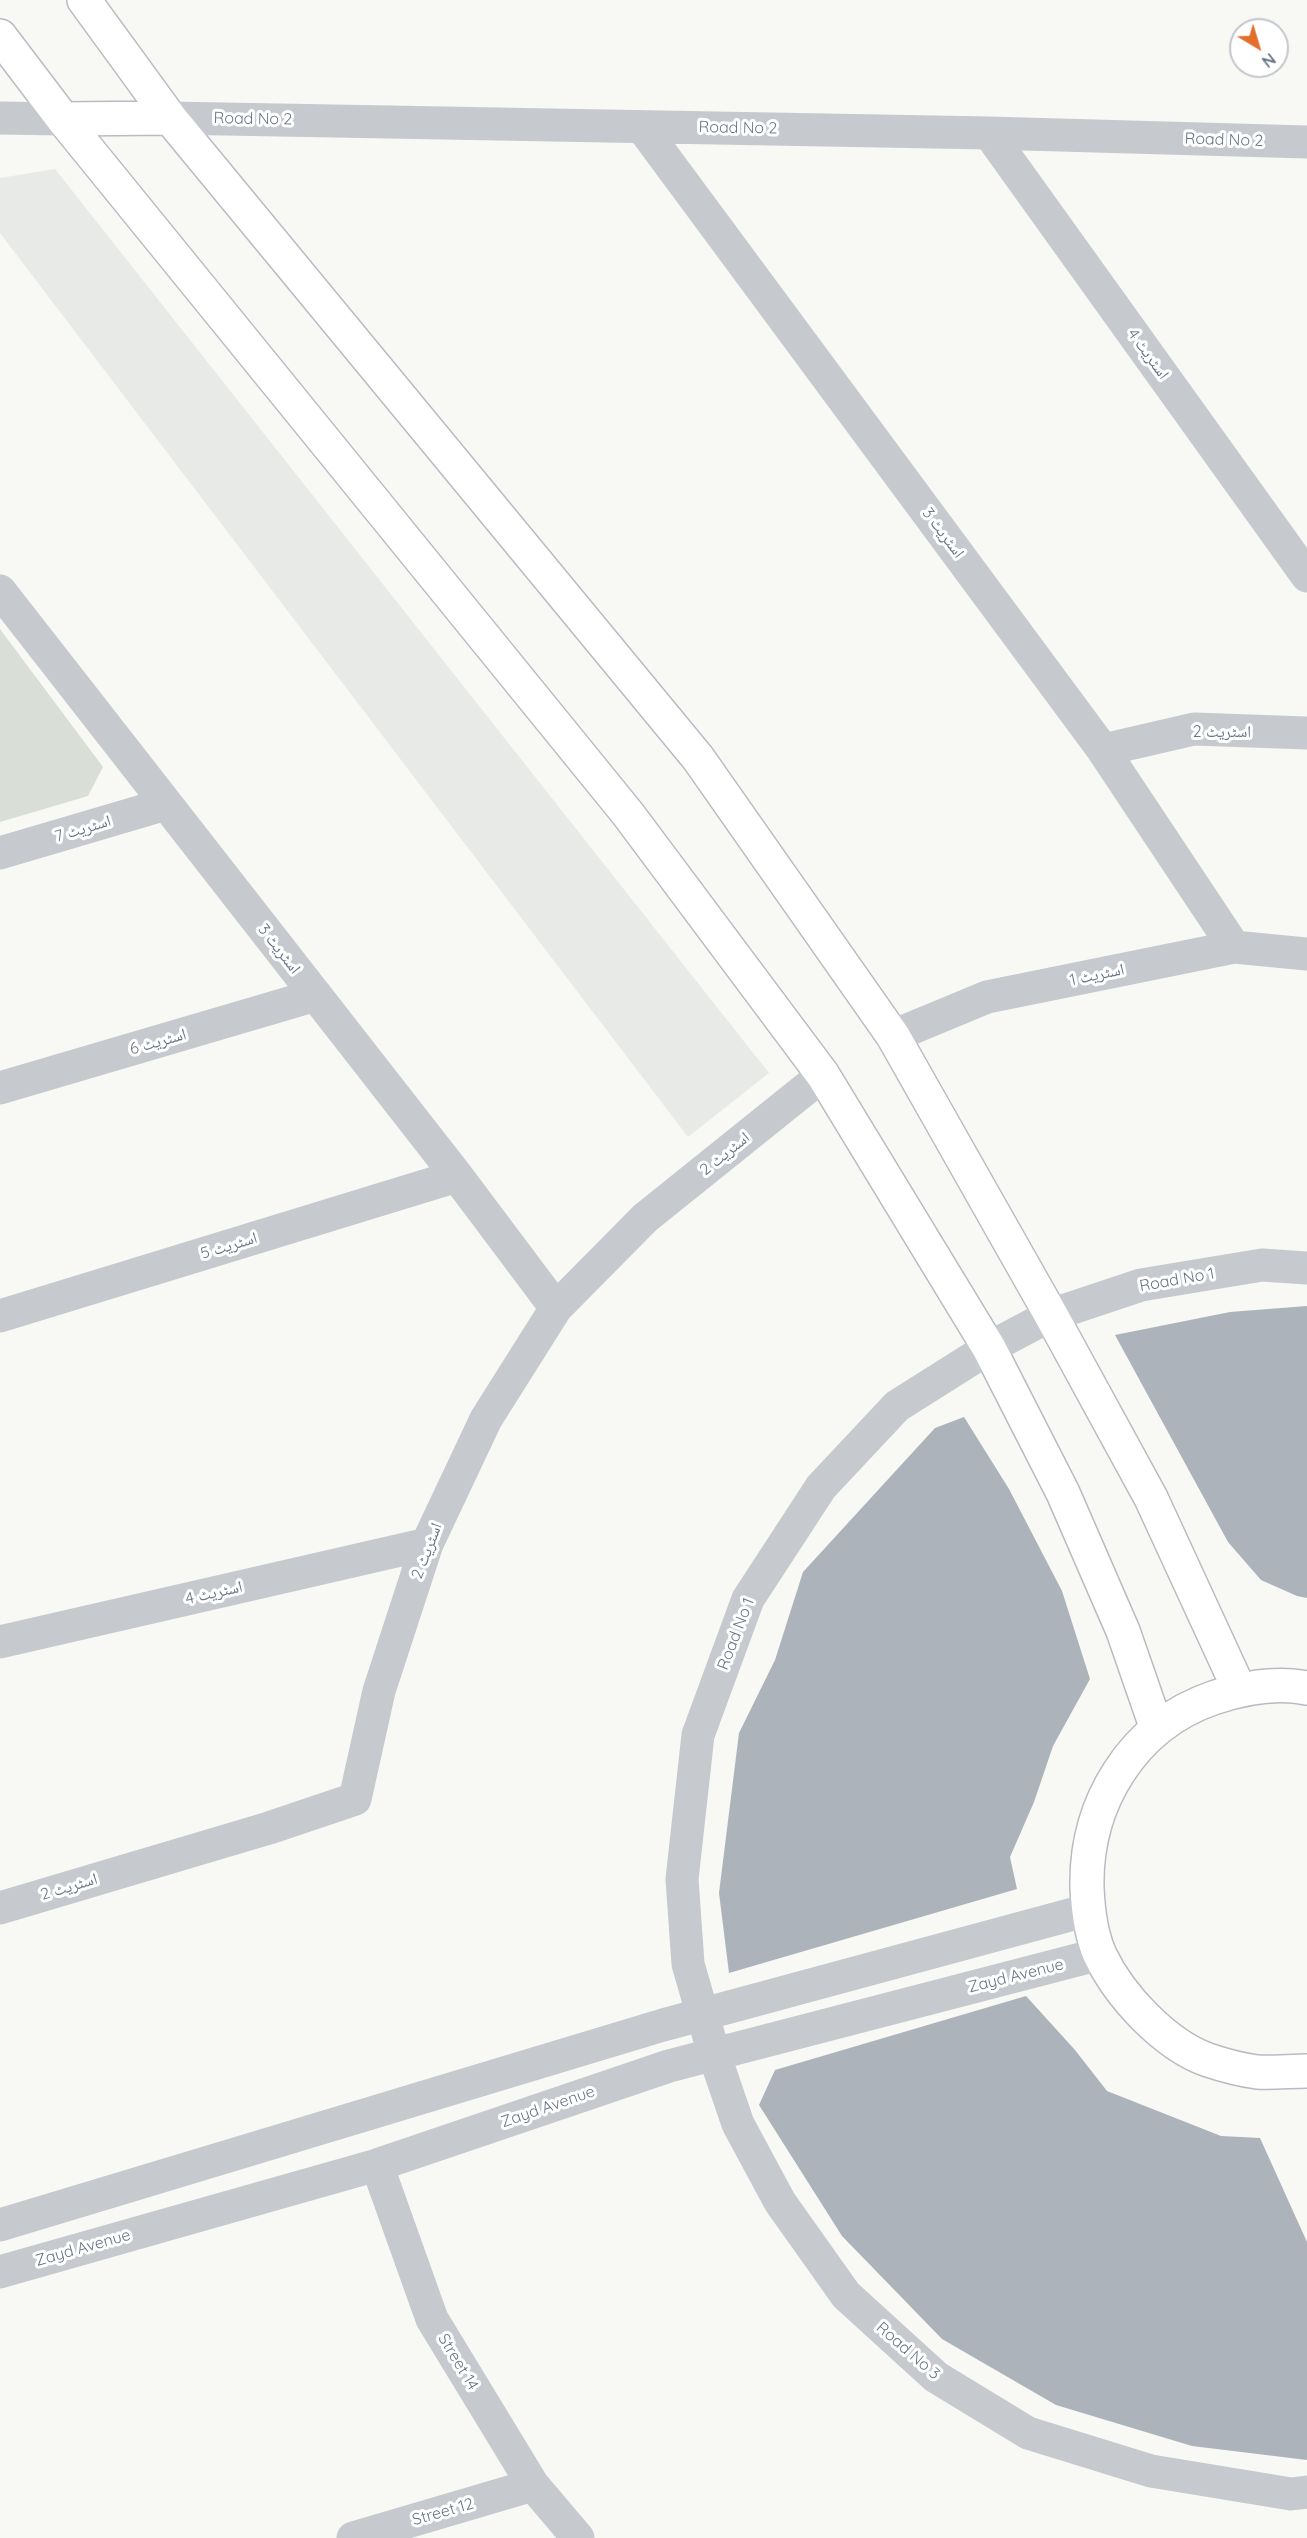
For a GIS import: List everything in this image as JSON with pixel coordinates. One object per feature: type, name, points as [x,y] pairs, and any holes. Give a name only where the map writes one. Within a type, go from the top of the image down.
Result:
[{"type":"street","points":[[84,0],[170,118],[698,758],[893,1036],[1051,1315],[1151,1498],[1239,1689]]},
{"type":"street","points":[[4,41],[63,119],[628,814],[823,1076],[989,1348],[1077,1525],[1124,1631],[1157,1729]]},
{"type":"street","points":[[0,118],[170,118]]},
{"type":"street","name":"Road No 2","points":[[170,118],[989,133],[1307,142]]},
{"type":"street","name":"اسٹریٹ 3","points":[[642,127],[1103,750],[1234,946]]},
{"type":"street","name":"اسٹریٹ 4","points":[[989,133],[1307,576]]},
{"type":"street","name":"اسٹریٹ 3","points":[[0,591],[457,1176],[556,1308]]},
{"type":"street","name":"اسٹریٹ 2","points":[[1103,750],[1194,729],[1307,733]]},
{"type":"street","name":"اسٹریٹ 7","points":[[0,853],[166,804]]},
{"type":"street","name":"اسٹریٹ 1","points":[[893,1036],[987,997],[1234,946],[1307,954]]},
{"type":"street","name":"اسٹریٹ 6","points":[[0,1088],[316,995]]},
{"type":"street","name":"اسٹریٹ 2","points":[[0,1908],[269,1828],[355,1799],[379,1691],[428,1544],[486,1419],[556,1308],[645,1218],[823,1076]]},
{"type":"street","name":"اسٹریٹ 5","points":[[0,1316],[457,1176]]},
{"type":"street","name":"Road No 1","points":[[714,2054],[688,1965],[682,1879],[698,1735],[748,1599],[821,1487],[897,1406],[989,1348],[1051,1315],[1141,1285],[1262,1265],[1307,1268]]},
{"type":"street","name":"اسٹریٹ 4","points":[[0,1642],[428,1544]]},
{"type":"street","points":[[1307,1688],[1292,1686],[1239,1689],[1196,1704],[1157,1729],[1122,1765],[1098,1810],[1086,1860],[1088,1910],[1100,1954],[1126,1998],[1162,2034],[1207,2059],[1257,2072],[1307,2071]]},
{"type":"street","points":[[0,2225],[702,2014],[1088,1910]]},
{"type":"street","name":"Zayd Avenue","points":[[0,2272],[376,2165],[669,2066],[1100,1954]]},
{"type":"street","name":"Road No 3","points":[[714,2054],[738,2124],[780,2202],[846,2295],[936,2377],[1028,2433],[1151,2471],[1291,2494],[1307,2492]]},
{"type":"street","name":"Street 14","points":[[376,2165],[432,2319],[533,2485],[578,2538]]},
{"type":"street","name":"Street 12","points":[[353,2538],[533,2485]]},
{"type":"shaded area","points":[[55,169],[769,1073],[688,1137],[0,233],[0,178]]},
{"type":"shaded area","points":[[0,629],[103,767],[88,796],[0,822]]},
{"type":"building","points":[[1307,1306],[1307,1598],[1261,1580],[1228,1542],[1115,1335],[1230,1312]]},
{"type":"building","points":[[964,1417],[1009,1489],[1062,1591],[1090,1679],[1053,1746],[1034,1802],[1010,1857],[1017,1889],[729,1973],[719,1893],[739,1733],[775,1660],[803,1572],[935,1428]]},
{"type":"building","points":[[1026,1996],[1075,2050],[1107,2091],[1221,2136],[1260,2138],[1307,2242],[1307,2460],[1192,2446],[1056,2405],[942,2339],[842,2236],[759,2105],[775,2070]]}]
